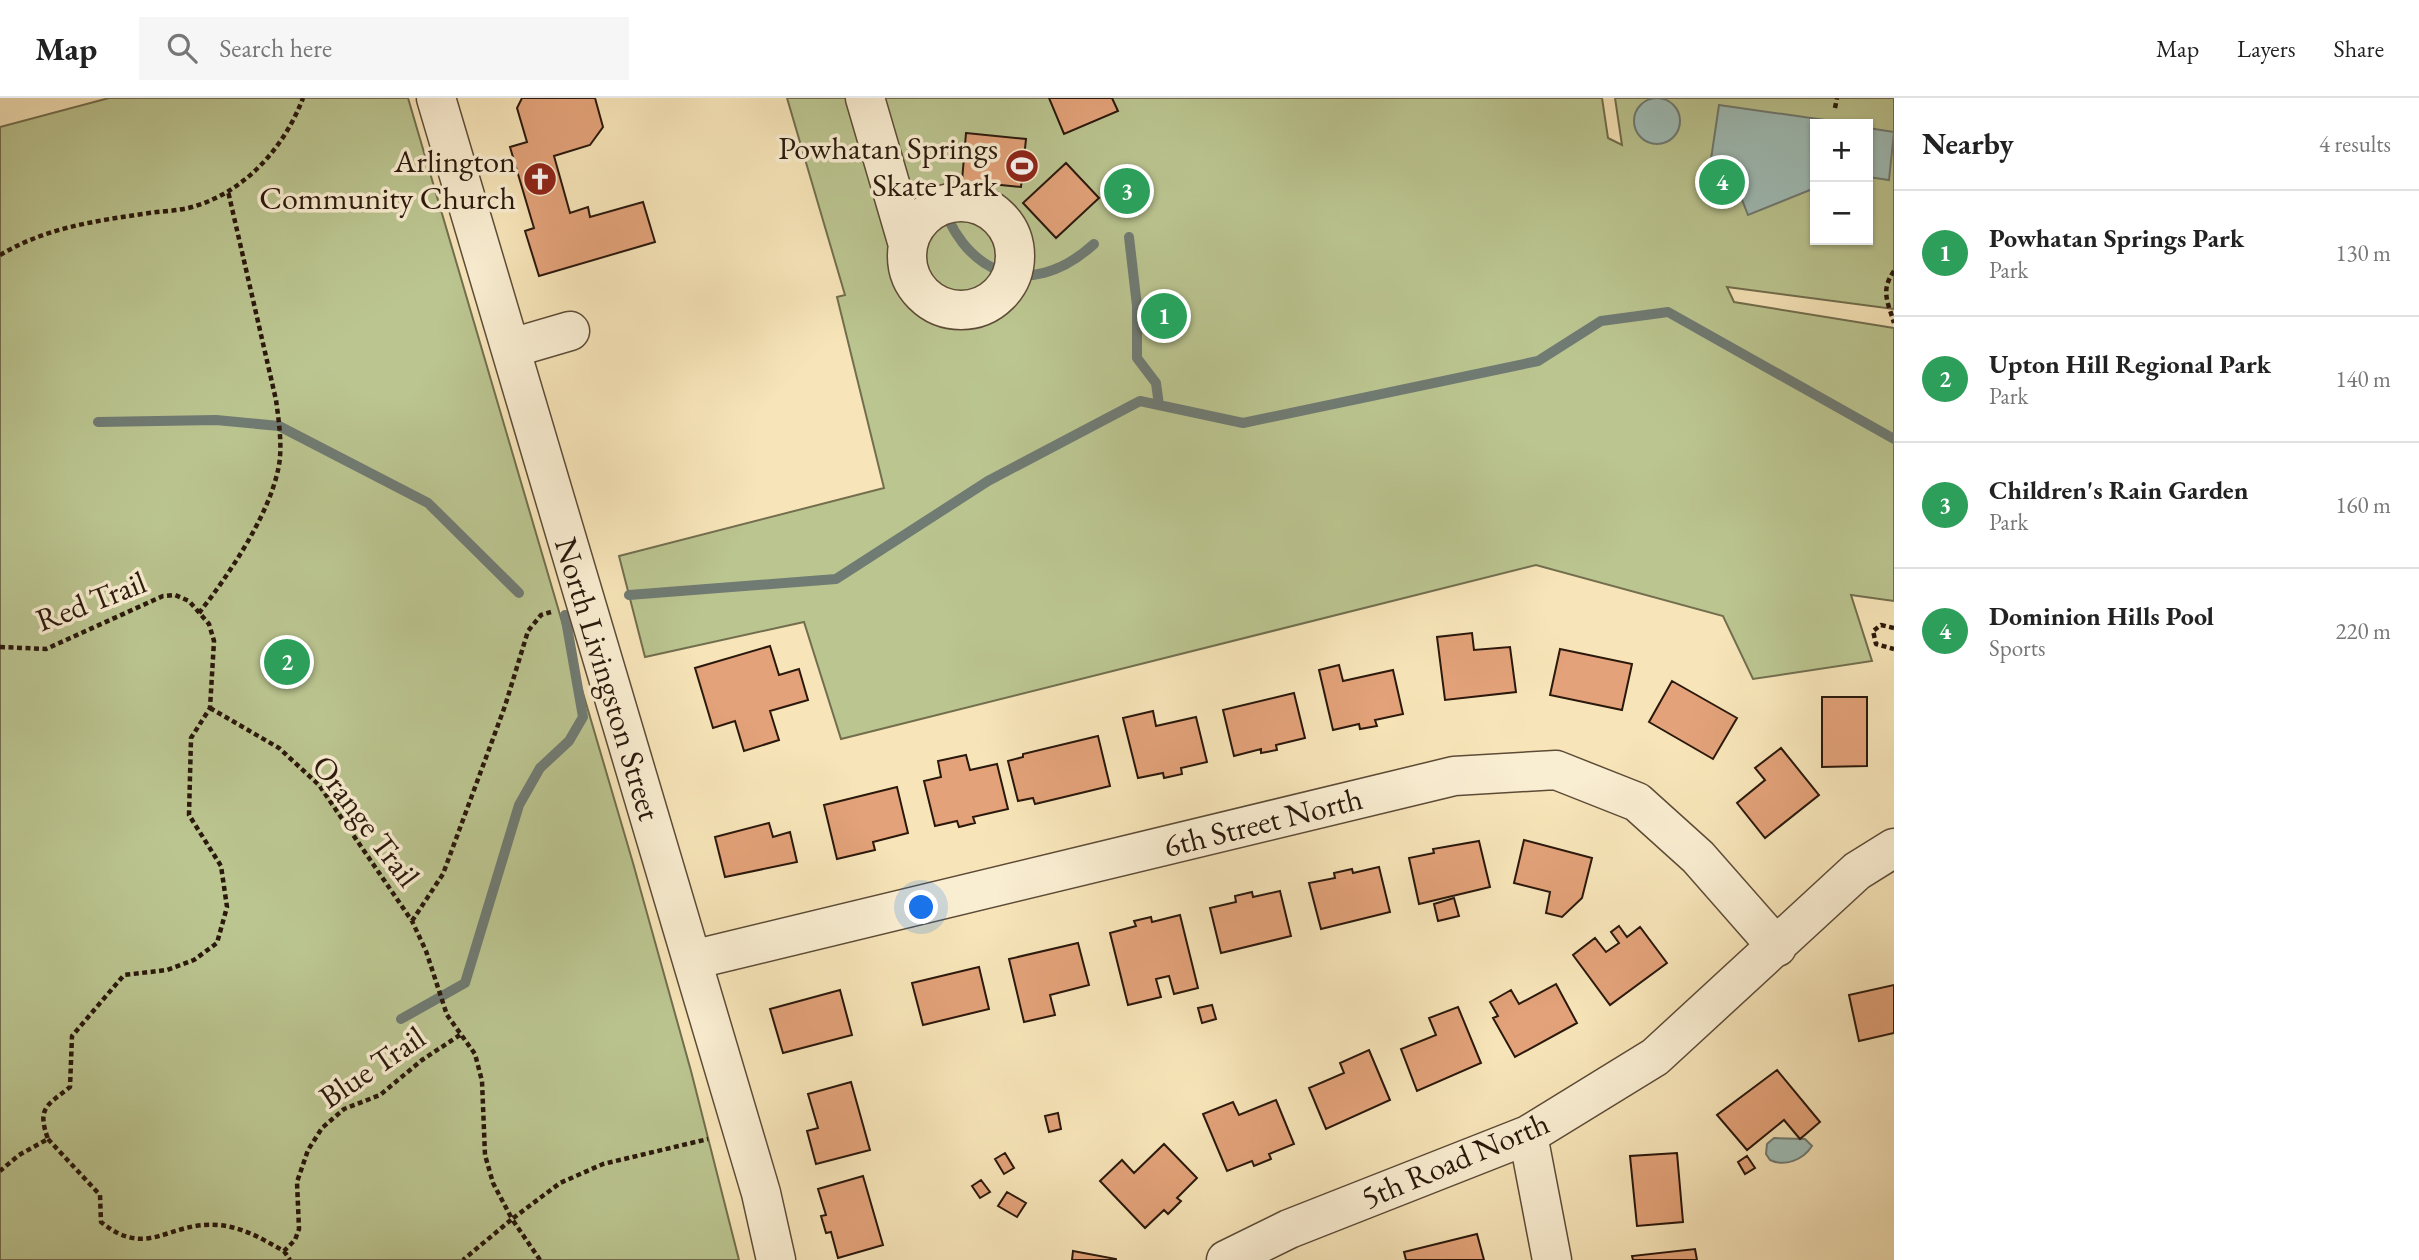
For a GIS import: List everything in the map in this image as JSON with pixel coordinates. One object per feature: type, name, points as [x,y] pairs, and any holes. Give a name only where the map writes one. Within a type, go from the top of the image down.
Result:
[{"type":"street","name":"North Livingston Street","points":[[436,98],[743,1131],[776,1260]]},
{"type":"street","points":[[865,98],[908,245]]},
{"type":"street","points":[[512,348],[570,331]]},
{"type":"street","name":"6th Street North","points":[[692,960],[1454,776],[1556,770],[1637,802],[1698,857],[1777,947]]},
{"type":"street","name":"5th Road North","points":[[1226,1260],[1289,1229],[1528,1135],[1655,1057],[1857,871],[1894,848]]},
{"type":"street","points":[[1528,1135],[1552,1260]]},
{"type":"path","points":[[0,255],[48,231],[89,221],[192,207],[228,191],[254,172],[276,149],[292,126],[303,98]]},
{"type":"path","points":[[1835,108],[1837,98]]},
{"type":"path","points":[[228,191],[276,400],[279,426],[278,470],[253,530],[226,579],[199,613],[209,624],[214,641],[210,708],[191,738],[190,815],[221,866],[227,908],[217,943],[194,960],[167,970],[124,975],[85,1017],[72,1037],[70,1087],[45,1107],[41,1119],[48,1139],[100,1195],[101,1222],[117,1237],[145,1244],[198,1225],[242,1228],[284,1251],[290,1260]]},
{"type":"path","points":[[1894,271],[1887,282],[1884,295],[1894,323]]},
{"type":"path","name":"Red Trail","points":[[0,647],[46,649],[163,596],[175,595],[189,601],[199,613]]},
{"type":"path","points":[[412,921],[443,874],[505,706],[528,631],[541,615]]},
{"type":"path","points":[[1894,628],[1881,625],[1873,631],[1876,643],[1894,649]]},
{"type":"path","name":"Orange Trail","points":[[210,708],[279,748],[319,785],[412,921],[447,1015],[460,1035]]},
{"type":"path","points":[[460,1035],[475,1054],[482,1081],[485,1155],[493,1183],[512,1219],[540,1260]]},
{"type":"path","name":"Blue Trail","points":[[284,1251],[295,1240],[299,1229],[297,1182],[308,1150],[323,1128],[344,1109],[380,1095],[422,1060],[460,1035]]},
{"type":"path","points":[[463,1260],[560,1183],[603,1164],[743,1131]]},
{"type":"path","points":[[0,1171],[19,1155],[48,1139]]},
{"type":"green space","points":[[109,98],[408,98],[633,863],[691,1071],[739,1260],[0,1260],[0,127]]},
{"type":"green space","points":[[787,98],[1602,98],[1608,138],[1622,145],[1615,98],[1894,98],[1894,309],[1727,287],[1734,302],[1894,328],[1894,601],[1851,595],[1872,661],[1753,679],[1723,616],[1536,565],[841,739],[804,622],[645,657],[619,556],[884,488],[837,297],[845,295]]},
{"type":"water","points":[[1657,98],[1673,105],[1680,121],[1673,137],[1657,144],[1641,137],[1634,121],[1641,105]]},
{"type":"water","points":[[1719,105],[1818,119],[1810,119],[1810,190],[1748,215],[1730,169],[1710,166]]},
{"type":"water","points":[[1873,129],[1894,132],[1889,180],[1873,178]]},
{"type":"water","points":[[1774,1138],[1805,1139],[1812,1146],[1804,1155],[1793,1161],[1776,1162],[1770,1160],[1766,1154],[1767,1144]]},
{"type":"building","name":"Arlington Community Church","points":[[522,98],[595,98],[603,127],[590,145],[554,156],[570,213],[588,207],[590,217],[643,202],[655,242],[539,276],[525,231],[534,228],[510,147],[527,142],[517,108]]},
{"type":"building","points":[[1049,98],[1112,98],[1118,111],[1064,134]]},
{"type":"building","points":[[966,133],[1026,139],[1021,187],[962,181]]},
{"type":"building","points":[[1066,163],[1099,198],[1056,238],[1023,203]]},
{"type":"building","points":[[1472,633],[1474,650],[1510,647],[1516,692],[1445,700],[1437,637]]},
{"type":"building","points":[[770,646],[779,675],[799,669],[808,700],[770,711],[779,740],[744,751],[735,721],[713,728],[695,668]]},
{"type":"building","points":[[1560,649],[1632,664],[1622,710],[1550,695]]},
{"type":"building","points":[[1339,665],[1343,681],[1393,670],[1403,714],[1375,720],[1377,726],[1360,729],[1359,724],[1333,730],[1319,670]]},
{"type":"building","points":[[1672,681],[1737,718],[1713,759],[1649,722]]},
{"type":"building","points":[[1294,693],[1305,738],[1276,745],[1277,750],[1261,753],[1261,749],[1234,756],[1223,710]]},
{"type":"building","points":[[1822,697],[1867,697],[1867,766],[1822,767]]},
{"type":"building","points":[[1153,711],[1156,726],[1196,717],[1207,762],[1181,768],[1182,774],[1164,778],[1163,773],[1138,778],[1123,718]]},
{"type":"building","points":[[1098,736],[1110,786],[1035,804],[1033,798],[1018,801],[1008,761],[1023,757],[1023,754]]},
{"type":"building","points":[[1781,748],[1819,795],[1765,838],[1737,803],[1765,780],[1755,768]]},
{"type":"building","points":[[966,755],[970,770],[997,764],[1008,809],[973,817],[975,823],[959,827],[957,821],[935,826],[924,781],[941,777],[938,761]]},
{"type":"building","points":[[897,787],[908,833],[873,842],[875,850],[837,859],[824,805]]},
{"type":"building","points":[[769,823],[773,837],[790,832],[797,862],[725,877],[715,837]]},
{"type":"building","points":[[1524,840],[1592,858],[1582,898],[1562,917],[1546,913],[1550,892],[1514,883]]},
{"type":"building","points":[[1479,841],[1490,887],[1419,904],[1409,858],[1434,853],[1433,849]]},
{"type":"building","points":[[1379,867],[1390,912],[1321,929],[1309,883],[1335,878],[1334,873],[1352,869],[1353,873]]},
{"type":"building","points":[[1280,891],[1291,936],[1221,953],[1210,908],[1236,902],[1235,896],[1252,892],[1253,897]]},
{"type":"building","points":[[1454,898],[1459,916],[1438,921],[1434,904]]},
{"type":"building","points":[[1180,915],[1198,988],[1174,994],[1169,976],[1156,979],[1161,997],[1128,1005],[1110,933],[1136,926],[1134,921],[1151,917],[1152,922]]},
{"type":"building","points":[[1619,926],[1627,937],[1640,927],[1667,963],[1610,1005],[1573,955],[1595,938],[1606,952],[1619,943],[1611,932]]},
{"type":"building","points":[[1078,943],[1089,985],[1050,995],[1055,1015],[1024,1022],[1009,959]]},
{"type":"building","points":[[979,967],[989,1009],[923,1025],[912,983]]},
{"type":"building","points":[[1556,984],[1577,1023],[1515,1057],[1493,1018],[1498,1016],[1490,1002],[1511,990],[1519,1004]]},
{"type":"building","points":[[1894,985],[1894,1033],[1859,1041],[1849,995]]},
{"type":"building","points":[[840,990],[852,1035],[783,1053],[770,1009]]},
{"type":"building","points":[[1212,1005],[1216,1019],[1202,1023],[1198,1008]]},
{"type":"building","points":[[1458,1007],[1481,1063],[1417,1091],[1401,1049],[1436,1035],[1429,1018]]},
{"type":"building","points":[[1369,1050],[1390,1100],[1326,1129],[1309,1088],[1344,1073],[1340,1063]]},
{"type":"building","points":[[1777,1070],[1820,1122],[1800,1139],[1784,1120],[1747,1150],[1717,1115]]},
{"type":"building","points":[[851,1082],[870,1150],[816,1164],[807,1131],[818,1128],[808,1094]]},
{"type":"building","points":[[1276,1100],[1294,1144],[1269,1154],[1271,1159],[1254,1166],[1252,1161],[1227,1171],[1203,1114],[1233,1102],[1239,1115]]},
{"type":"building","points":[[1058,1113],[1061,1129],[1049,1132],[1045,1116]]},
{"type":"building","points":[[1164,1144],[1197,1178],[1177,1198],[1181,1201],[1168,1214],[1164,1210],[1145,1228],[1100,1181],[1122,1160],[1134,1173]]},
{"type":"building","points":[[1005,1153],[1014,1168],[1004,1174],[995,1159]]},
{"type":"building","points":[[1677,1153],[1683,1222],[1637,1226],[1630,1156]]},
{"type":"building","points":[[1747,1156],[1755,1168],[1745,1174],[1738,1162]]},
{"type":"building","points":[[863,1176],[883,1245],[838,1258],[831,1232],[826,1233],[821,1216],[826,1215],[818,1189]]},
{"type":"building","points":[[981,1180],[990,1192],[980,1198],[972,1186]]},
{"type":"building","points":[[1007,1192],[1026,1203],[1017,1217],[998,1206]]},
{"type":"building","points":[[1477,1234],[1484,1260],[1406,1260],[1404,1252]]},
{"type":"building","points":[[1695,1249],[1697,1260],[1633,1260],[1632,1256]]},
{"type":"building","points":[[1073,1251],[1116,1259],[1116,1260],[1072,1260]]},
{"type":"waterway","points":[[938,191],[948,219],[962,242],[980,260],[1000,271],[1021,275],[1045,273],[1069,262],[1094,244]]},
{"type":"waterway","points":[[1129,237],[1137,306],[1137,358],[1156,383],[1159,405]]},
{"type":"waterway","points":[[629,595],[836,579],[988,481],[1140,401],[1243,423],[1538,361],[1601,321],[1668,312],[1894,439]]},
{"type":"waterway","points":[[98,422],[216,420],[279,426],[428,503],[519,593]]},
{"type":"waterway","points":[[401,1019],[465,983],[519,805],[540,768],[569,741],[583,717],[565,615]]},
{"type":"place","name":"Powhatan Springs Skate Park","points":[[1022,166]]},
{"type":"place","name":"Arlington Community Church","points":[[540,179]]},
{"type":"place","name":"Dominion Hills Pool","points":[[1722,182]]},
{"type":"place","name":"Children's Rain Garden","points":[[1127,191]]},
{"type":"place","name":"Powhatan Springs Park","points":[[1164,316]]},
{"type":"place","name":"Upton Hill Regional Park","points":[[287,662]]}]
